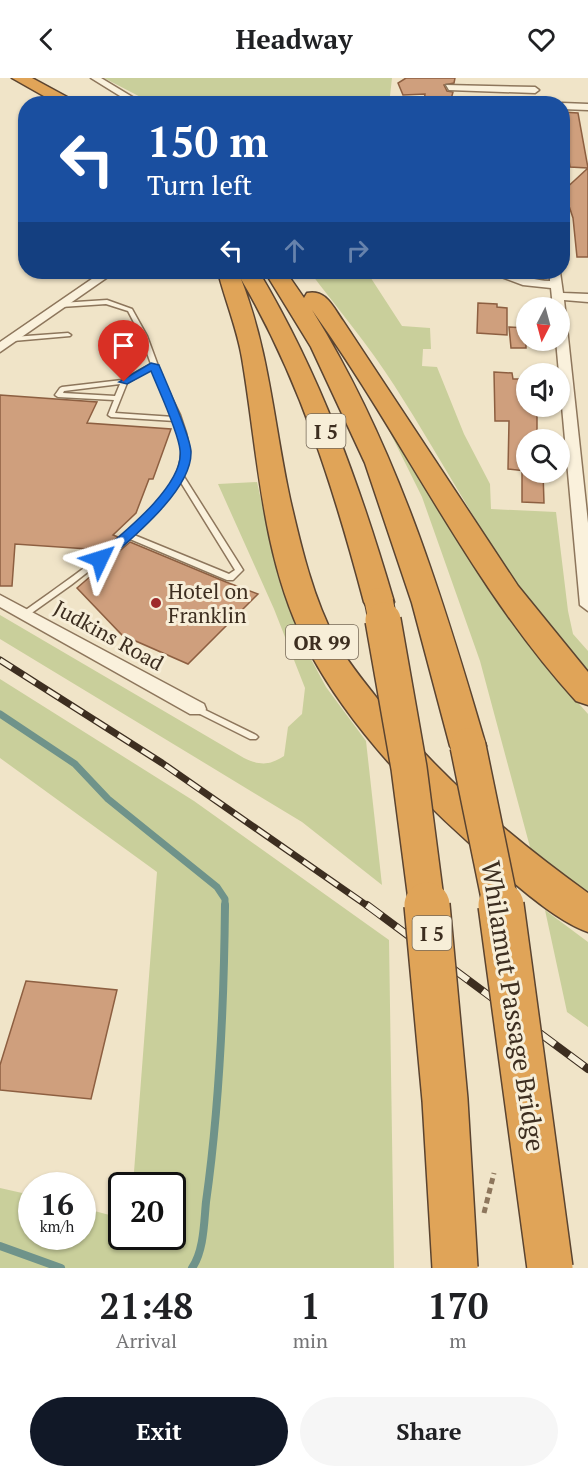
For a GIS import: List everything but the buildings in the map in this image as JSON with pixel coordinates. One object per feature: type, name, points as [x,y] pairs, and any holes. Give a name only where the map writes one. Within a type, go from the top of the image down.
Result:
[{"type":"highway","points":[[21,78],[56,96]]},
{"type":"highway","points":[[43,78],[81,96]]},
{"type":"highway","name":"OR 99","points":[[230,279],[246,325],[259,375],[274,487],[289,555],[317,635],[371,716],[416,770],[465,820],[533,876],[588,915]]},
{"type":"highway","name":"I 5","points":[[252,279],[291,347],[323,424],[348,488],[379,602],[414,796],[436,971],[447,1114],[455,1268]]},
{"type":"highway","name":"Whilamut Passage Bridge","points":[[279,279],[326,353],[362,420],[427,593],[468,746],[502,910],[537,1156],[550,1268]]},
{"type":"highway","points":[[299,279],[348,342],[511,597],[555,660],[588,693]]},
{"type":"street","points":[[95,78],[126,96]]},
{"type":"street","points":[[534,78],[535,96]]},
{"type":"street","points":[[449,87],[535,90]]},
{"type":"street","points":[[570,106],[588,107]]},
{"type":"street","points":[[0,348],[99,279]]},
{"type":"street","points":[[515,279],[558,296],[588,298]]},
{"type":"street","points":[[556,279],[558,296]]},
{"type":"street","points":[[564,351],[588,605]]},
{"type":"street","name":"Judkins Road","points":[[0,600],[197,710]]},
{"type":"lane","points":[[26,614],[100,559],[128,535],[164,498],[180,476],[186,450],[176,418],[134,316],[124,307],[95,301],[61,305]]},
{"type":"lane","points":[[13,339],[68,335]]},
{"type":"lane","points":[[117,398],[58,395],[62,389],[124,382],[154,365]]},
{"type":"lane","points":[[107,424],[124,382]]},
{"type":"lane","points":[[111,414],[176,418]]},
{"type":"lane","points":[[128,535],[230,578],[239,570],[180,476]]},
{"type":"lane","points":[[197,710],[253,737]]},
{"type":"green space","points":[[104,78],[392,78],[390,96],[139,96]]},
{"type":"green space","points":[[315,279],[372,279],[402,326],[430,328],[431,349],[423,349],[422,366],[437,367],[464,434],[490,484],[491,509],[556,512],[568,611],[573,634],[588,651],[588,671],[532,605],[507,569],[417,421],[364,342]]},
{"type":"green space","points":[[374,400],[474,562],[528,640],[588,714],[588,901],[534,862],[480,661],[422,497]]},
{"type":"green space","points":[[257,482],[279,580],[305,648],[326,687],[366,741],[382,885],[302,822],[0,639],[0,615],[244,758],[264,763],[274,762],[284,756],[288,727],[302,714],[305,688],[274,609],[218,484]]},
{"type":"green space","points":[[0,679],[194,801],[389,940],[394,1268],[0,1268],[0,1188],[18,1192],[18,1250],[96,1250],[96,1211],[108,1215],[108,1250],[186,1250],[186,1172],[134,1172],[157,872],[0,758]]},
{"type":"green space","points":[[545,910],[588,942],[588,1027],[567,1012]]},
{"type":"waterway","points":[[0,714],[75,764],[108,799],[217,887],[225,899],[225,905]]},
{"type":"waterway","points":[[192,1268],[203,1236],[215,1128],[222,1017],[225,905]]},
{"type":"waterway","points":[[0,1246],[61,1268]]},
{"type":"railway","points":[[0,660],[162,763],[369,907]]},
{"type":"railway","points":[[367,905],[588,1069]]},
{"type":"place","name":"Hotel on Franklin","points":[[156,603]]},
{"type":"route","points":[[100,559],[128,535],[164,498],[180,476],[186,450],[176,418],[154,365],[124,382]]}]
